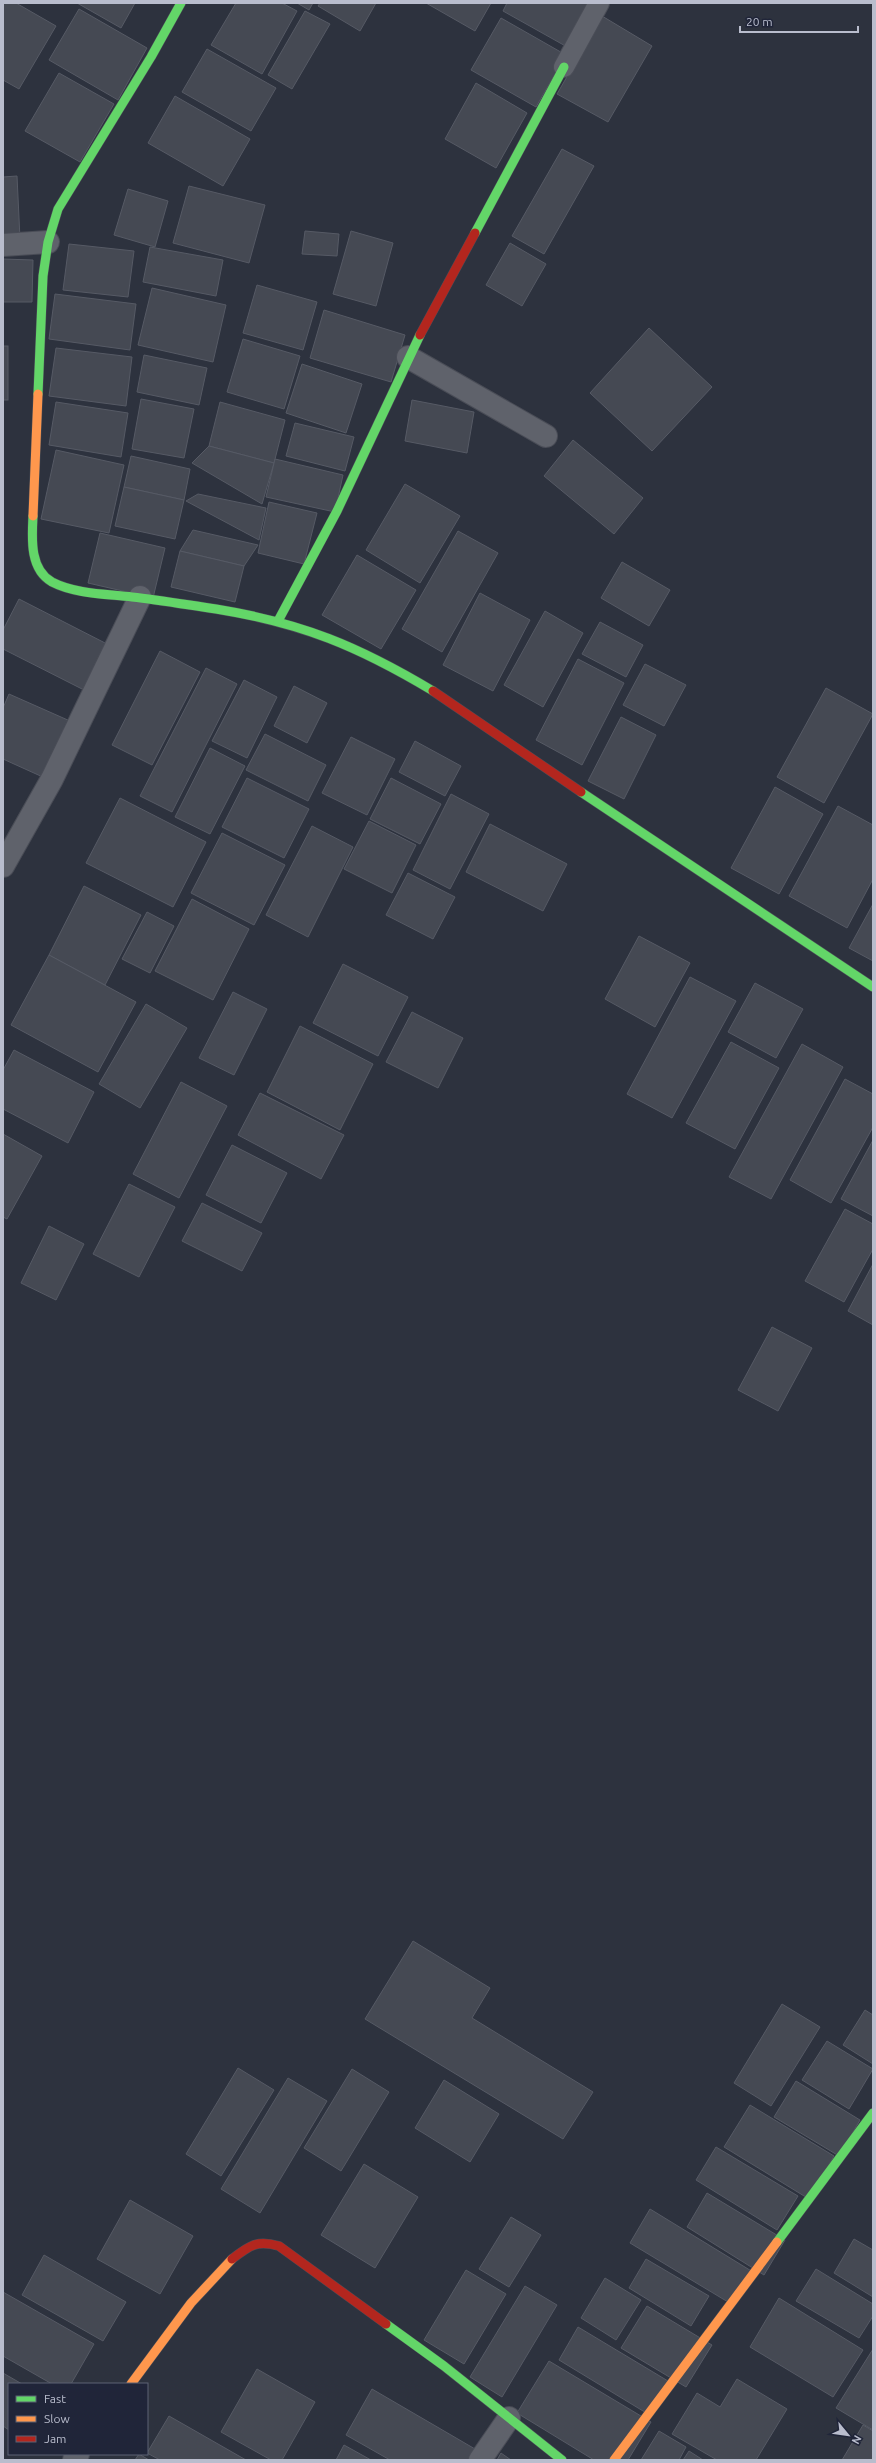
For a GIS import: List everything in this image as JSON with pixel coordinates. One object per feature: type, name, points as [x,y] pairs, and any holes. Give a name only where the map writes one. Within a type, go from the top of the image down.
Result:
[{"type":"street","points":[[181,3],[151,57],[58,210],[48,242],[43,276],[32,544],[37,564],[45,577],[64,586],[140,597],[278,621],[335,640],[433,690],[683,862],[873,987]]},
{"type":"street","points":[[278,621],[337,511],[408,357],[564,67]]},
{"type":"street","points":[[3,245],[48,242]]},
{"type":"street","points":[[408,357],[546,436]]},
{"type":"street","points":[[3,866],[52,779],[140,597]]},
{"type":"street","points":[[614,2460],[873,2112]]},
{"type":"street","points":[[132,2383],[203,2289],[226,2264],[246,2248],[262,2242],[279,2246],[444,2366],[562,2460]]},
{"type":"street","points":[[480,2460],[509,2418]]},
{"type":"lane","points":[[564,67],[599,3]]},
{"type":"building","points":[[3,3],[16,3],[56,26],[19,89],[3,80]]},
{"type":"building","points":[[77,3],[135,3],[121,28]]},
{"type":"building","points":[[236,3],[282,3],[297,11],[262,74],[211,45]]},
{"type":"building","points":[[297,3],[313,3],[309,10]]},
{"type":"building","points":[[320,3],[376,3],[360,31],[318,6]]},
{"type":"building","points":[[426,3],[491,3],[475,31]]},
{"type":"building","points":[[507,3],[592,3],[569,48],[503,11]]},
{"type":"building","points":[[79,9],[147,48],[118,100],[49,60]]},
{"type":"building","points":[[305,11],[330,24],[292,89],[268,75]]},
{"type":"building","points":[[602,16],[652,46],[608,122],[557,94]]},
{"type":"building","points":[[501,18],[566,55],[536,107],[471,70]]},
{"type":"building","points":[[207,49],[276,88],[251,131],[182,92]]},
{"type":"building","points":[[59,73],[114,104],[80,162],[25,131]]},
{"type":"building","points":[[476,83],[527,113],[496,168],[445,139]]},
{"type":"building","points":[[175,96],[250,139],[223,186],[148,143]]},
{"type":"building","points":[[562,149],[594,166],[544,254],[512,236]]},
{"type":"building","points":[[17,176],[20,239],[3,240],[3,177]]},
{"type":"building","points":[[189,186],[265,205],[249,263],[173,243]]},
{"type":"building","points":[[128,189],[168,201],[155,247],[114,235]]},
{"type":"building","points":[[305,231],[339,234],[337,256],[302,254]]},
{"type":"building","points":[[351,231],[393,243],[376,306],[333,294]]},
{"type":"building","points":[[510,243],[546,264],[522,306],[486,285]]},
{"type":"building","points":[[69,244],[134,251],[128,297],[63,290]]},
{"type":"building","points":[[150,247],[223,260],[216,296],[143,282]]},
{"type":"building","points":[[3,259],[33,260],[32,302],[3,302]]},
{"type":"building","points":[[257,285],[317,302],[303,350],[243,333]]},
{"type":"building","points":[[152,288],[226,305],[213,362],[138,345]]},
{"type":"building","points":[[55,294],[136,304],[130,350],[49,339]]},
{"type":"building","points":[[324,310],[405,335],[391,382],[310,358]]},
{"type":"building","points":[[649,328],[712,387],[652,451],[590,393]]},
{"type":"building","points":[[243,339],[300,356],[284,409],[227,392]]},
{"type":"building","points":[[3,346],[8,346],[8,400],[3,400]]},
{"type":"building","points":[[56,348],[132,357],[126,406],[49,396]]},
{"type":"building","points":[[144,355],[207,368],[199,405],[137,392]]},
{"type":"building","points":[[302,364],[362,384],[346,433],[286,413]]},
{"type":"building","points":[[141,399],[194,409],[184,458],[132,449]]},
{"type":"building","points":[[412,400],[474,412],[467,453],[405,441]]},
{"type":"building","points":[[56,402],[128,413],[121,457],[49,445]]},
{"type":"building","points":[[220,402],[285,420],[274,463],[209,446]]},
{"type":"building","points":[[295,423],[354,437],[345,471],[286,456]]},
{"type":"building","points":[[573,440],[643,498],[614,534],[544,476]]},
{"type":"building","points":[[209,446],[274,463],[262,504],[192,463]]},
{"type":"building","points":[[56,450],[124,465],[109,533],[41,519]]},
{"type":"building","points":[[131,456],[190,469],[184,500],[124,487]]},
{"type":"building","points":[[275,459],[343,475],[335,512],[266,497]]},
{"type":"building","points":[[405,484],[460,516],[420,583],[366,550]]},
{"type":"building","points":[[124,487],[184,500],[175,539],[115,526]]},
{"type":"building","points":[[198,494],[266,508],[259,540],[186,501]]},
{"type":"building","points":[[269,502],[317,513],[304,564],[258,553]]},
{"type":"building","points":[[193,530],[258,545],[244,566],[180,551]]},
{"type":"building","points":[[458,531],[498,553],[442,652],[402,629]]},
{"type":"building","points":[[100,533],[165,548],[153,598],[88,583]]},
{"type":"building","points":[[180,551],[244,566],[235,602],[171,587]]},
{"type":"building","points":[[357,555],[416,590],[381,649],[322,615]]},
{"type":"building","points":[[622,562],[670,590],[649,626],[601,598]]},
{"type":"building","points":[[480,593],[530,620],[493,691],[443,665]]},
{"type":"building","points":[[19,599],[109,645],[86,691],[3,649],[3,630]]},
{"type":"building","points":[[545,611],[583,633],[543,707],[504,685]]},
{"type":"building","points":[[600,622],[643,645],[626,677],[582,654]]},
{"type":"building","points":[[160,651],[200,672],[152,765],[112,745]]},
{"type":"building","points":[[578,659],[624,683],[582,765],[536,740]]},
{"type":"building","points":[[645,664],[686,685],[664,726],[623,705]]},
{"type":"building","points":[[206,668],[237,684],[172,812],[140,796]]},
{"type":"building","points":[[244,680],[277,697],[247,758],[212,741]]},
{"type":"building","points":[[294,686],[327,703],[307,743],[274,726]]},
{"type":"building","points":[[826,688],[873,714],[824,803],[777,777]]},
{"type":"building","points":[[9,694],[70,721],[45,778],[3,759],[3,708]]},
{"type":"building","points":[[621,717],[656,735],[624,799],[588,781]]},
{"type":"building","points":[[265,734],[326,765],[308,801],[246,770]]},
{"type":"building","points":[[351,737],[395,759],[367,815],[322,793]]},
{"type":"building","points":[[415,741],[461,766],[445,796],[399,772]]},
{"type":"building","points":[[210,748],[245,766],[210,834],[175,817]]},
{"type":"building","points":[[247,778],[309,809],[284,858],[222,827]]},
{"type":"building","points":[[391,778],[441,804],[420,844],[370,819]]},
{"type":"building","points":[[775,787],[823,814],[779,894],[731,868]]},
{"type":"building","points":[[451,794],[489,814],[450,889],[413,870]]},
{"type":"building","points":[[120,798],[206,842],[173,907],[86,863]]},
{"type":"building","points":[[838,806],[873,825],[873,879],[847,928],[789,896]]},
{"type":"building","points":[[369,821],[416,845],[392,893],[344,869]]},
{"type":"building","points":[[490,824],[567,864],[543,911],[466,872]]},
{"type":"building","points":[[312,826],[353,847],[308,937],[266,915]]},
{"type":"building","points":[[222,833],[285,865],[254,925],[191,893]]},
{"type":"building","points":[[408,873],[455,897],[433,939],[386,915]]},
{"type":"building","points":[[84,886],[141,915],[105,985],[49,955]]},
{"type":"building","points":[[192,899],[249,929],[213,1000],[155,971]]},
{"type":"building","points":[[873,904],[873,961],[849,948]]},
{"type":"building","points":[[147,912],[174,926],[150,973],[122,959]]},
{"type":"building","points":[[639,936],[690,963],[655,1027],[605,999]]},
{"type":"building","points":[[49,955],[136,1002],[98,1072],[11,1025]]},
{"type":"building","points":[[343,964],[408,997],[378,1056],[313,1023]]},
{"type":"building","points":[[690,977],[736,1001],[672,1118],[627,1094]]},
{"type":"building","points":[[755,983],[803,1009],[776,1058],[728,1032]]},
{"type":"building","points":[[233,992],[267,1009],[234,1075],[199,1058]]},
{"type":"building","points":[[146,1004],[187,1028],[140,1108],[99,1084]]},
{"type":"building","points":[[412,1012],[463,1038],[438,1088],[386,1062]]},
{"type":"building","points":[[300,1026],[373,1064],[340,1130],[267,1092]]},
{"type":"building","points":[[731,1042],[779,1068],[735,1149],[686,1123]]},
{"type":"building","points":[[802,1044],[843,1067],[771,1199],[729,1177]]},
{"type":"building","points":[[14,1050],[94,1092],[68,1143],[3,1109],[3,1070]]},
{"type":"building","points":[[845,1079],[873,1094],[873,1127],[831,1203],[790,1180]]},
{"type":"building","points":[[181,1082],[227,1106],[179,1198],[133,1174]]},
{"type":"building","points":[[260,1093],[344,1135],[321,1179],[238,1135]]},
{"type":"building","points":[[3,1134],[42,1156],[7,1219],[3,1217]]},
{"type":"building","points":[[873,1140],[873,1216],[841,1199]]},
{"type":"building","points":[[232,1145],[287,1173],[261,1223],[206,1195]]},
{"type":"building","points":[[129,1184],[175,1207],[139,1277],[93,1254]]},
{"type":"building","points":[[202,1203],[262,1233],[242,1271],[182,1241]]},
{"type":"building","points":[[845,1209],[873,1224],[873,1249],[844,1302],[805,1281]]},
{"type":"building","points":[[49,1226],[84,1244],[56,1300],[21,1283]]},
{"type":"building","points":[[873,1264],[873,1325],[848,1311]]},
{"type":"building","points":[[772,1327],[812,1348],[778,1411],[738,1390]]},
{"type":"building","points":[[413,1941],[490,1988],[472,2018],[593,2092],[563,2139],[365,2019]]},
{"type":"building","points":[[782,2004],[820,2027],[771,2106],[734,2083]]},
{"type":"building","points":[[865,2010],[873,2015],[873,2064],[843,2045]]},
{"type":"building","points":[[827,2041],[873,2069],[849,2109],[802,2080]]},
{"type":"building","points":[[238,2068],[274,2090],[221,2176],[186,2154]]},
{"type":"building","points":[[352,2069],[389,2092],[341,2171],[304,2148]]},
{"type":"building","points":[[288,2078],[327,2101],[260,2213],[221,2189]]},
{"type":"building","points":[[444,2080],[499,2114],[470,2162],[415,2128]]},
{"type":"building","points":[[796,2081],[860,2120],[839,2156],[774,2117]]},
{"type":"building","points":[[750,2105],[834,2156],[809,2199],[724,2147]]},
{"type":"building","points":[[716,2147],[798,2196],[777,2230],[696,2180]]},
{"type":"building","points":[[364,2164],[418,2197],[375,2268],[321,2235]]},
{"type":"building","points":[[707,2193],[785,2240],[764,2275],[687,2227]]},
{"type":"building","points":[[130,2200],[193,2236],[160,2294],[97,2259]]},
{"type":"building","points":[[650,2209],[753,2272],[733,2305],[630,2243]]},
{"type":"building","points":[[511,2217],[541,2235],[509,2287],[479,2269]]},
{"type":"building","points":[[854,2239],[873,2250],[873,2297],[834,2273]]},
{"type":"building","points":[[44,2255],[126,2302],[103,2341],[22,2295]]},
{"type":"building","points":[[646,2259],[709,2296],[691,2326],[629,2288]]},
{"type":"building","points":[[816,2269],[873,2304],[873,2316],[859,2338],[796,2301]]},
{"type":"building","points":[[466,2270],[506,2294],[464,2364],[424,2340]]},
{"type":"building","points":[[605,2278],[641,2300],[616,2340],[581,2318]]},
{"type":"building","points":[[525,2286],[557,2305],[502,2397],[470,2377]]},
{"type":"building","points":[[3,2292],[94,2344],[72,2383],[50,2383],[3,2356]]},
{"type":"building","points":[[779,2298],[863,2350],[833,2397],[750,2347]]},
{"type":"building","points":[[647,2306],[712,2345],[686,2387],[621,2348]]},
{"type":"building","points":[[578,2327],[668,2381],[648,2414],[559,2360]]},
{"type":"building","points":[[873,2349],[873,2430],[836,2408]]},
{"type":"building","points":[[549,2361],[651,2422],[628,2460],[594,2460],[517,2413]]},
{"type":"building","points":[[257,2369],[315,2402],[282,2460],[271,2460],[221,2432]]},
{"type":"building","points":[[3,2373],[20,2383],[8,2383],[8,2429],[3,2426]]},
{"type":"building","points":[[737,2379],[787,2409],[756,2460],[717,2460],[672,2434],[697,2393],[720,2407]]},
{"type":"building","points":[[372,2389],[475,2449],[468,2460],[390,2460],[346,2435]]},
{"type":"building","points":[[169,2416],[246,2460],[160,2460],[148,2454]]},
{"type":"building","points":[[863,2425],[873,2431],[873,2460],[842,2460]]},
{"type":"building","points":[[659,2431],[686,2447],[679,2460],[641,2460]]},
{"type":"building","points":[[344,2445],[371,2460],[336,2460]]},
{"type":"building","points":[[689,2451],[703,2460],[683,2460]]},
{"type":"building","points":[[501,2453],[511,2460],[497,2460]]},
{"type":"building","points":[[138,2455],[141,2455],[149,2460],[135,2460]]},
{"type":"traffic: fast","points":[[38,394],[43,276],[48,242],[58,209],[151,57],[181,3]]},
{"type":"traffic: fast","points":[[475,233],[564,67]]},
{"type":"traffic: fast","points":[[278,621],[337,511],[420,335]]},
{"type":"traffic: fast","points":[[33,516],[32,533],[34,552],[39,569],[52,582],[61,586],[91,593],[142,598],[216,609],[276,621],[329,638],[354,649],[380,661],[433,691]]},
{"type":"traffic: fast","points":[[581,792],[873,987]]},
{"type":"traffic: fast","points":[[777,2242],[873,2113]]},
{"type":"traffic: fast","points":[[386,2324],[444,2366],[562,2460]]},
{"type":"traffic: slow","points":[[33,516],[38,394]]},
{"type":"traffic: slow","points":[[614,2460],[777,2242]]},
{"type":"traffic: slow","points":[[132,2383],[191,2303],[232,2259]]},
{"type":"traffic: jam","points":[[420,335],[475,233]]},
{"type":"traffic: jam","points":[[433,691],[581,792]]},
{"type":"traffic: jam","points":[[232,2259],[254,2245],[271,2244],[279,2246],[386,2324]]}]
